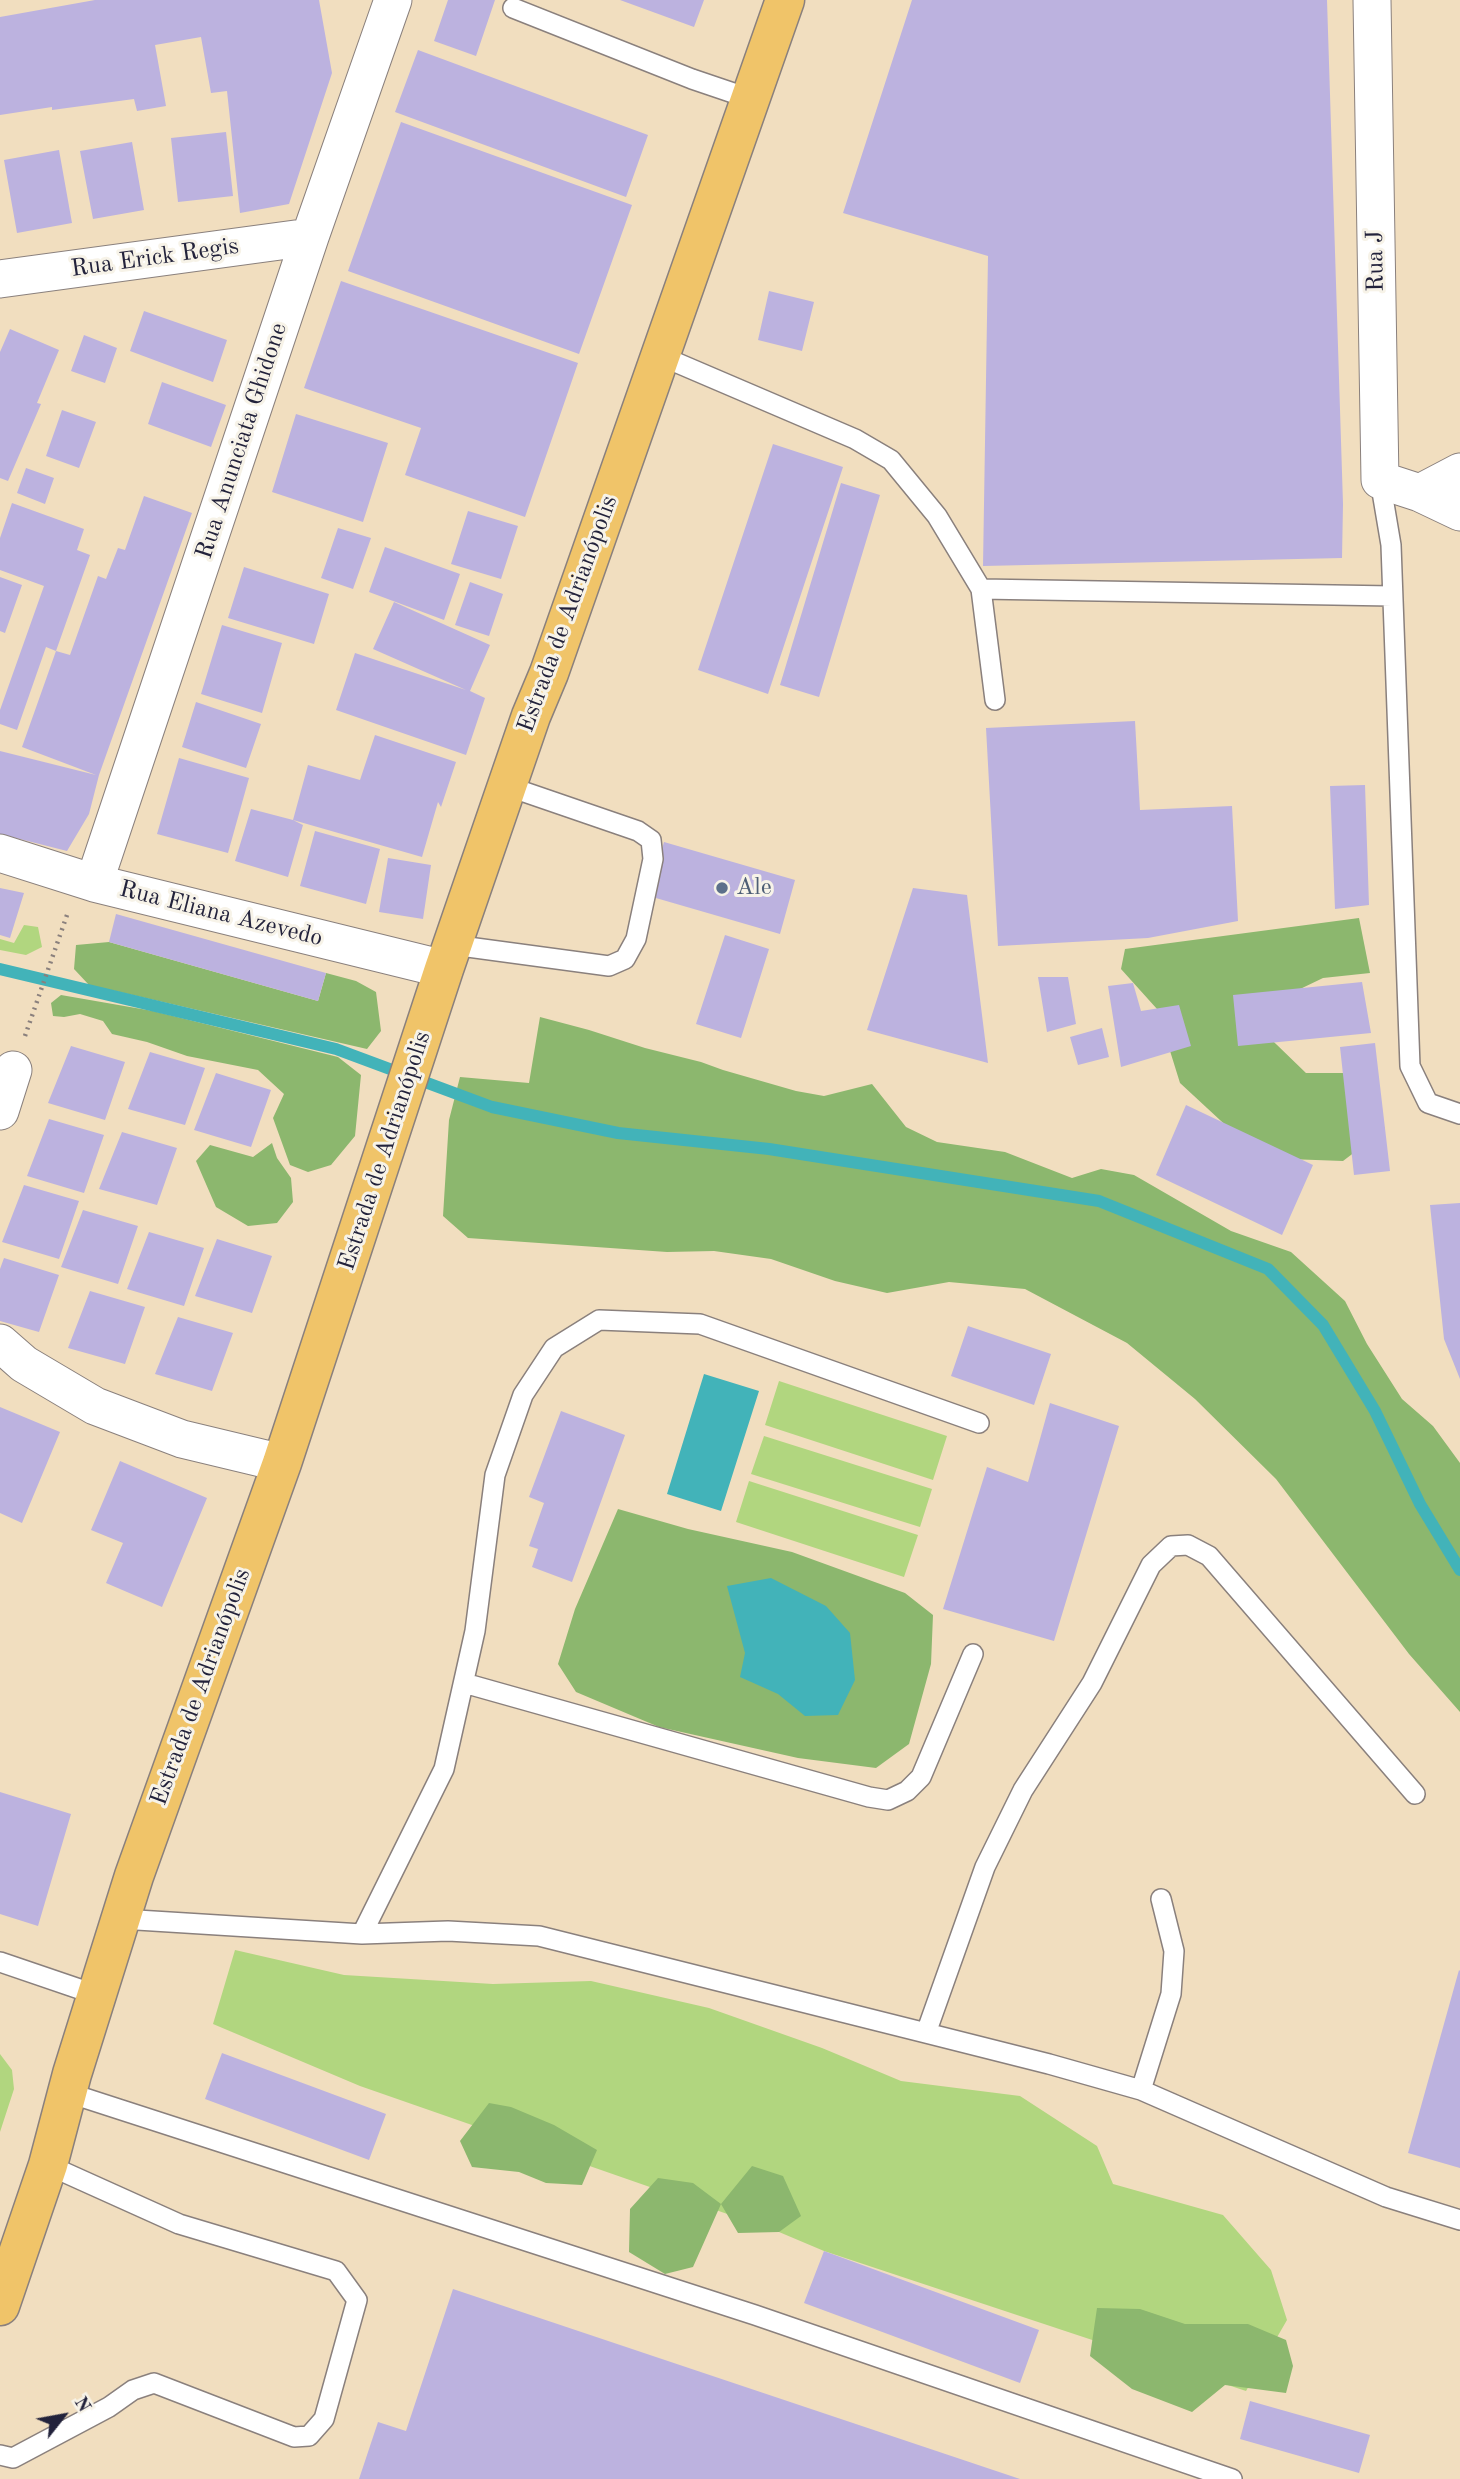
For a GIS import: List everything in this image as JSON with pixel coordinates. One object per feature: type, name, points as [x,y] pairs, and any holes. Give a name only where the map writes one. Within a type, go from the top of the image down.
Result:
[{"type":"main road","name":"Estrada de Adrianópolis","points":[[0,2306],[48,2165],[66,2092],[141,1856],[282,1463],[507,786],[785,0]]},
{"type":"street","name":"Rua Anunciata Ghidone","points":[[94,883],[310,237],[393,0]]},
{"type":"street","name":"Rua J","points":[[1372,0],[1380,480]]},
{"type":"street","name":"Rua Erick Regis","points":[[0,279],[310,237]]},
{"type":"street","points":[[1420,493],[1460,472]]},
{"type":"street","points":[[1380,480],[1420,493],[1460,512]]},
{"type":"street","name":"Rua Eliana Azevedo","points":[[0,853],[94,883],[448,957]]},
{"type":"street","points":[[0,1111],[13,1070]]},
{"type":"street","points":[[0,1343],[24,1364],[95,1406],[182,1438],[282,1463]]},
{"type":"lane","points":[[513,8],[692,79],[751,99]]},
{"type":"lane","points":[[661,356],[855,439],[891,460],[937,516],[981,589],[995,700]]},
{"type":"lane","points":[[1380,480],[1391,545],[1410,1066],[1428,1102],[1460,1114]]},
{"type":"lane","points":[[981,589],[1392,596]]},
{"type":"lane","points":[[448,957],[609,966],[625,959],[636,939],[653,859],[651,840],[638,831],[507,786]]},
{"type":"lane","points":[[362,1934],[444,1769],[475,1631],[495,1475],[523,1395],[554,1348],[599,1320],[700,1324],[979,1423]]},
{"type":"lane","points":[[926,2033],[985,1867],[1023,1790],[1091,1683],[1151,1565],[1171,1546],[1188,1545],[1209,1556],[1415,1794]]},
{"type":"lane","points":[[464,1683],[869,1797],[888,1800],[907,1791],[921,1777],[973,1654]]},
{"type":"lane","points":[[1141,2090],[1171,1994],[1174,1951],[1161,1899]]},
{"type":"lane","points":[[121,1920],[362,1934],[448,1931],[539,1936],[1049,2064],[1141,2090],[1386,2197],[1460,2220]]},
{"type":"lane","points":[[0,1962],[97,1995]]},
{"type":"lane","points":[[66,2092],[755,2315],[1232,2479]]},
{"type":"lane","points":[[0,2455],[13,2458],[109,2407],[133,2390],[154,2383],[294,2437],[309,2436],[324,2419],[357,2300],[336,2271],[179,2224],[48,2165]]},
{"type":"path","points":[[13,1070],[69,909]]},
{"type":"green space","points":[[1359,918],[1370,973],[1323,978],[1246,1015],[1306,1073],[1364,1073],[1385,1129],[1343,1161],[1261,1158],[1180,1083],[1157,1009],[1121,969],[1125,949]]},
{"type":"green space","points":[[24,925],[38,927],[42,947],[26,955],[0,950],[0,939],[14,943]]},
{"type":"green space","points":[[109,942],[318,1001],[326,973],[356,981],[376,992],[381,1031],[367,1049],[89,985],[74,969],[76,945]]},
{"type":"green space","points":[[61,995],[153,1011],[338,1057],[361,1075],[355,1136],[331,1165],[308,1172],[290,1165],[273,1118],[284,1094],[258,1070],[187,1056],[147,1042],[112,1034],[103,1021],[80,1014],[53,1016],[51,1003]]},
{"type":"green space","points":[[540,1017],[796,1091],[824,1096],[872,1084],[906,1127],[937,1142],[1005,1152],[1072,1178],[1101,1169],[1134,1175],[1231,1231],[1291,1252],[1345,1301],[1367,1344],[1402,1399],[1433,1426],[1460,1463],[1460,1712],[1409,1654],[1276,1479],[1195,1399],[1127,1343],[1025,1289],[949,1282],[887,1293],[835,1281],[771,1259],[714,1251],[667,1252],[468,1238],[443,1216],[449,1120],[460,1077],[529,1083]]},
{"type":"green space","points":[[272,1143],[277,1158],[291,1178],[293,1202],[277,1223],[248,1226],[216,1207],[196,1161],[210,1145],[253,1157]]},
{"type":"green space","points":[[779,1381],[947,1436],[933,1480],[765,1425]]},
{"type":"green space","points":[[764,1436],[932,1489],[920,1527],[751,1474]]},
{"type":"green space","points":[[749,1481],[918,1535],[904,1577],[736,1522]]},
{"type":"green space","points":[[618,1509],[688,1529],[792,1552],[905,1593],[933,1615],[931,1664],[909,1744],[876,1768],[798,1758],[659,1727],[576,1692],[558,1664],[575,1609]]},
{"type":"green space","points":[[235,1950],[344,1975],[493,1984],[591,1981],[709,2008],[822,2048],[901,2081],[1020,2096],[1097,2146],[1113,2184],[1223,2215],[1271,2270],[1287,2320],[1246,2391],[824,2251],[779,2232],[360,2086],[213,2024]]},
{"type":"green space","points":[[0,2054],[12,2070],[14,2089],[0,2132]]},
{"type":"green space","points":[[489,2103],[511,2107],[554,2125],[597,2150],[582,2185],[546,2183],[519,2172],[472,2167],[460,2141]]},
{"type":"green space","points":[[752,2166],[783,2176],[801,2216],[779,2232],[738,2233],[721,2204]]},
{"type":"green space","points":[[658,2178],[693,2183],[721,2204],[693,2267],[665,2274],[629,2252],[630,2209]]},
{"type":"green space","points":[[1097,2308],[1140,2309],[1185,2324],[1248,2324],[1286,2340],[1293,2366],[1286,2393],[1225,2385],[1192,2412],[1132,2389],[1090,2356]]},
{"type":"water","points":[[704,1374],[759,1391],[721,1511],[667,1494]]},
{"type":"water","points":[[771,1578],[826,1606],[850,1633],[855,1680],[838,1715],[805,1716],[778,1694],[740,1677],[745,1653],[727,1586]]},
{"type":"building","points":[[95,0],[319,0],[332,73],[289,204],[240,213],[227,91],[211,93],[201,37],[155,45],[166,106],[137,111],[134,99],[0,115],[0,17]]},
{"type":"building","points":[[448,0],[495,0],[476,56],[434,41]]},
{"type":"building","points":[[620,0],[704,0],[694,27]]},
{"type":"building","points":[[912,0],[1327,0],[1343,504],[1342,558],[983,566],[988,256],[843,213]]},
{"type":"building","points":[[418,50],[648,135],[626,197],[395,112]]},
{"type":"building","points":[[401,122],[632,205],[579,354],[348,271]]},
{"type":"building","points":[[226,132],[233,196],[178,202],[171,138]]},
{"type":"building","points":[[132,142],[144,210],[93,219],[80,151]]},
{"type":"building","points":[[59,150],[72,223],[17,233],[4,160]]},
{"type":"building","points":[[341,281],[578,363],[525,517],[405,475],[421,428],[304,388]]},
{"type":"building","points":[[769,291],[814,302],[802,351],[758,340]]},
{"type":"building","points":[[144,311],[227,340],[213,382],[130,351]]},
{"type":"building","points":[[10,329],[59,350],[37,403],[41,404],[8,481],[0,478],[0,352]]},
{"type":"building","points":[[84,335],[117,348],[105,383],[71,371]]},
{"type":"building","points":[[162,382],[226,405],[211,447],[148,424]]},
{"type":"building","points":[[62,410],[96,422],[79,468],[46,456]]},
{"type":"building","points":[[296,414],[388,443],[363,522],[272,492]]},
{"type":"building","points":[[773,444],[843,467],[768,694],[698,670]]},
{"type":"building","points":[[26,468],[54,478],[45,504],[17,493]]},
{"type":"building","points":[[841,483],[880,495],[819,697],[780,685]]},
{"type":"building","points":[[144,496],[192,513],[99,775],[89,814],[67,851],[0,834],[0,751],[96,775],[22,747],[56,651],[70,655],[98,576],[106,579],[118,548],[125,550]]},
{"type":"building","points":[[12,503],[84,529],[77,550],[90,555],[56,651],[46,647],[17,730],[0,724],[0,710],[44,586],[0,570],[0,538]]},
{"type":"building","points":[[468,511],[518,526],[501,579],[451,564]]},
{"type":"building","points":[[338,528],[371,538],[353,589],[321,578]]},
{"type":"building","points":[[385,547],[460,574],[444,620],[369,592]]},
{"type":"building","points":[[244,567],[329,594],[314,644],[228,618]]},
{"type":"building","points":[[0,577],[22,585],[5,633],[0,631]]},
{"type":"building","points":[[470,582],[503,594],[489,636],[455,625]]},
{"type":"building","points":[[394,602],[490,645],[470,691],[485,698],[466,755],[336,710],[355,653],[466,690],[373,649]]},
{"type":"building","points":[[222,625],[282,643],[262,713],[201,694]]},
{"type":"building","points":[[196,702],[261,724],[246,768],[182,747]]},
{"type":"building","points":[[1135,721],[1140,810],[1232,806],[1238,921],[1148,938],[998,946],[986,728]]},
{"type":"building","points":[[375,735],[456,762],[441,807],[438,802],[422,857],[293,820],[308,765],[360,780]]},
{"type":"building","points":[[179,758],[249,778],[228,853],[157,834]]},
{"type":"building","points":[[1365,785],[1369,905],[1335,909],[1330,786]]},
{"type":"building","points":[[251,809],[303,825],[288,877],[235,861]]},
{"type":"building","points":[[315,831],[380,849],[366,904],[300,886]]},
{"type":"building","name":"Ale","points":[[664,842],[795,880],[780,934],[649,896]]},
{"type":"building","points":[[388,858],[431,865],[423,919],[379,912]]},
{"type":"building","points":[[0,888],[24,893],[10,938],[0,935]]},
{"type":"building","points":[[913,888],[967,895],[988,1063],[867,1030]]},
{"type":"building","points":[[116,914],[326,973],[318,1001],[109,942]]},
{"type":"building","name":"Ale","points":[[725,935],[769,949],[741,1038],[696,1024]]},
{"type":"building","points":[[1038,977],[1068,977],[1076,1024],[1047,1032]]},
{"type":"building","points":[[1362,982],[1371,1033],[1238,1046],[1233,995]]},
{"type":"building","points":[[1133,983],[1141,1011],[1179,1005],[1191,1046],[1121,1067],[1108,986]]},
{"type":"building","points":[[1102,1028],[1109,1057],[1078,1065],[1070,1037]]},
{"type":"building","points":[[1375,1043],[1390,1171],[1354,1175],[1340,1047]]},
{"type":"building","points":[[71,1046],[125,1062],[105,1120],[48,1103]]},
{"type":"building","points":[[150,1052],[205,1068],[185,1125],[128,1109]]},
{"type":"building","points":[[216,1073],[271,1090],[251,1147],[194,1130]]},
{"type":"building","points":[[1186,1105],[1313,1165],[1282,1235],[1156,1175]]},
{"type":"building","points":[[49,1119],[104,1135],[84,1193],[27,1176]]},
{"type":"building","points":[[122,1132],[177,1148],[157,1205],[99,1189]]},
{"type":"building","points":[[24,1185],[79,1201],[59,1259],[2,1242]]},
{"type":"building","points":[[1460,1203],[1460,1379],[1444,1339],[1430,1205]]},
{"type":"building","points":[[83,1210],[138,1226],[118,1284],[61,1267]]},
{"type":"building","points":[[149,1232],[204,1248],[184,1306],[127,1289]]},
{"type":"building","points":[[217,1239],[272,1256],[252,1313],[195,1296]]},
{"type":"building","points":[[4,1258],[59,1275],[39,1332],[0,1321],[0,1269]]},
{"type":"building","points":[[90,1291],[145,1307],[125,1364],[68,1348]]},
{"type":"building","points":[[178,1317],[233,1333],[212,1391],[155,1374]]},
{"type":"building","points":[[968,1326],[1051,1354],[1034,1405],[951,1376]]},
{"type":"building","points":[[1050,1403],[1119,1426],[1054,1641],[943,1609],[987,1467],[1028,1482]]},
{"type":"building","points":[[0,1407],[60,1432],[22,1523],[0,1513]]},
{"type":"building","points":[[561,1411],[625,1435],[572,1582],[532,1567],[538,1549],[529,1546],[544,1503],[529,1497]]},
{"type":"building","points":[[120,1461],[207,1498],[162,1607],[106,1583],[123,1543],[91,1530]]},
{"type":"building","points":[[0,1792],[71,1814],[38,1926],[0,1914]]},
{"type":"building","points":[[1460,1971],[1460,2168],[1408,2153]]},
{"type":"building","points":[[222,2053],[386,2114],[369,2160],[205,2099]]},
{"type":"building","points":[[824,2251],[1039,2330],[1020,2383],[804,2303]]},
{"type":"building","points":[[453,2289],[1020,2479],[359,2479],[378,2422],[406,2431]]},
{"type":"building","points":[[1250,2401],[1370,2435],[1359,2473],[1240,2439]]},
{"type":"waterway","points":[[0,969],[336,1049],[492,1107],[618,1133],[769,1149],[1099,1201],[1268,1269],[1323,1325],[1375,1411],[1420,1504],[1460,1570]]},
{"type":"place","name":"Ale","points":[[722,888]]}]
